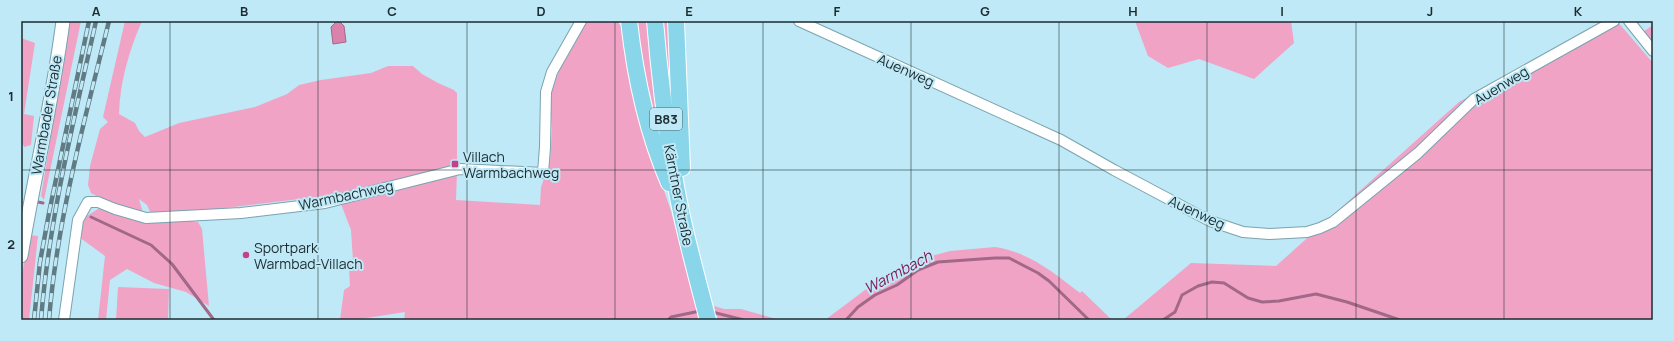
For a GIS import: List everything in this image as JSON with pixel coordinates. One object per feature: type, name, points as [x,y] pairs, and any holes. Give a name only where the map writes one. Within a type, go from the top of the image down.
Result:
[{"type":"main road","points":[[629,21],[640,87],[650,131],[662,167],[682,216]]},
{"type":"main road","name":"Kärntner Straße","points":[[655,21],[673,169],[682,216],[708,320]]},
{"type":"main road","points":[[676,21],[682,157],[682,216]]},
{"type":"street","name":"Warmbader Straße","points":[[21,256],[32,191],[42,148],[63,21]]},
{"type":"street","name":"Warmbachweg","points":[[64,320],[78,220],[88,202],[98,202],[115,209],[146,218],[241,213],[325,203],[460,169],[543,173],[546,92],[552,72],[581,21]]},
{"type":"street","name":"Auenweg","points":[[799,21],[1061,140],[1210,221],[1243,232],[1269,234],[1307,232],[1333,222],[1418,153],[1474,99],[1614,21]]},
{"type":"street","points":[[1629,21],[1653,51]]},
{"type":"shaded area","points":[[70,21],[81,21],[44,200],[41,196]]},
{"type":"shaded area","points":[[125,21],[142,21],[133,44],[123,78],[119,114],[135,123],[139,131],[145,137],[179,123],[255,107],[287,94],[299,85],[321,80],[371,73],[388,66],[413,66],[422,74],[454,90],[457,93],[457,167],[341,194],[168,215],[151,214],[147,205],[139,199],[143,213],[107,202],[91,193],[88,185],[90,166],[100,129],[108,122],[103,117]]},
{"type":"shaded area","points":[[585,21],[617,21],[620,25],[626,26],[658,173],[671,211],[699,320],[404,320],[405,312],[354,320],[340,320],[344,290],[350,286],[349,266],[353,261],[351,230],[341,204],[457,172],[456,200],[540,205],[541,187],[550,162],[552,129],[550,101],[553,86],[560,69]]},
{"type":"shaded area","points":[[633,21],[647,21],[662,142],[660,148]]},
{"type":"shaded area","points":[[661,21],[671,21],[673,120]]},
{"type":"shaded area","points":[[1135,21],[1291,21],[1294,43],[1254,79],[1199,59],[1168,68],[1148,56]]},
{"type":"shaded area","points":[[1605,21],[1617,21],[1653,63],[1653,320],[1123,320],[1191,263],[1276,266],[1459,102]]},
{"type":"shaded area","points":[[336,22],[340,22],[344,26],[346,42],[333,44],[331,27]]},
{"type":"shaded area","points":[[1653,25],[1653,45],[1643,32]]},
{"type":"shaded area","points":[[21,38],[35,43],[24,114],[34,116],[31,145],[24,147],[21,140]]},
{"type":"shaded area","points":[[104,208],[198,222],[202,229],[209,306],[186,292],[154,283],[127,269],[110,280],[106,320],[98,320],[105,256],[79,237],[85,217],[98,209]]},
{"type":"shaded area","points":[[28,235],[38,236],[29,320],[21,320],[21,283]]},
{"type":"shaded area","points":[[995,247],[1019,253],[1040,264],[1080,293],[1082,291],[1112,320],[825,320],[865,290],[924,258],[950,251]]},
{"type":"shaded area","points":[[118,287],[169,289],[168,320],[116,320]]},
{"type":"shaded area","points":[[714,306],[724,309],[741,309],[780,320],[718,320]]},
{"type":"waterway","name":"Warmbach","points":[[38,202],[43,203]]},
{"type":"waterway","name":"Warmbach","points":[[91,217],[151,245],[172,264],[214,320]]},
{"type":"waterway","name":"Warmbach","points":[[846,320],[858,307],[875,295],[897,285],[918,270],[938,262],[995,258],[1009,258],[1038,273],[1049,281],[1089,320]]},
{"type":"waterway","name":"Warmbach","points":[[1163,320],[1175,312],[1182,295],[1198,286],[1212,282],[1224,283],[1248,298],[1262,302],[1279,301],[1316,294],[1347,302],[1400,320]]},
{"type":"waterway","name":"Warmbach","points":[[668,320],[671,317],[700,311]]},
{"type":"waterway","name":"Warmbach","points":[[712,312],[744,320]]},
{"type":"railway","points":[[34,320],[40,262],[49,213],[89,21]]},
{"type":"railway","points":[[41,320],[56,207],[96,21]]},
{"type":"railway","points":[[49,320],[58,244],[65,207],[109,21]]},
{"type":"place","name":"Villach Warmbachweg","points":[[455,164]]},
{"type":"place","name":"Sportpark Warmbad-Villach","points":[[246,255]]}]
